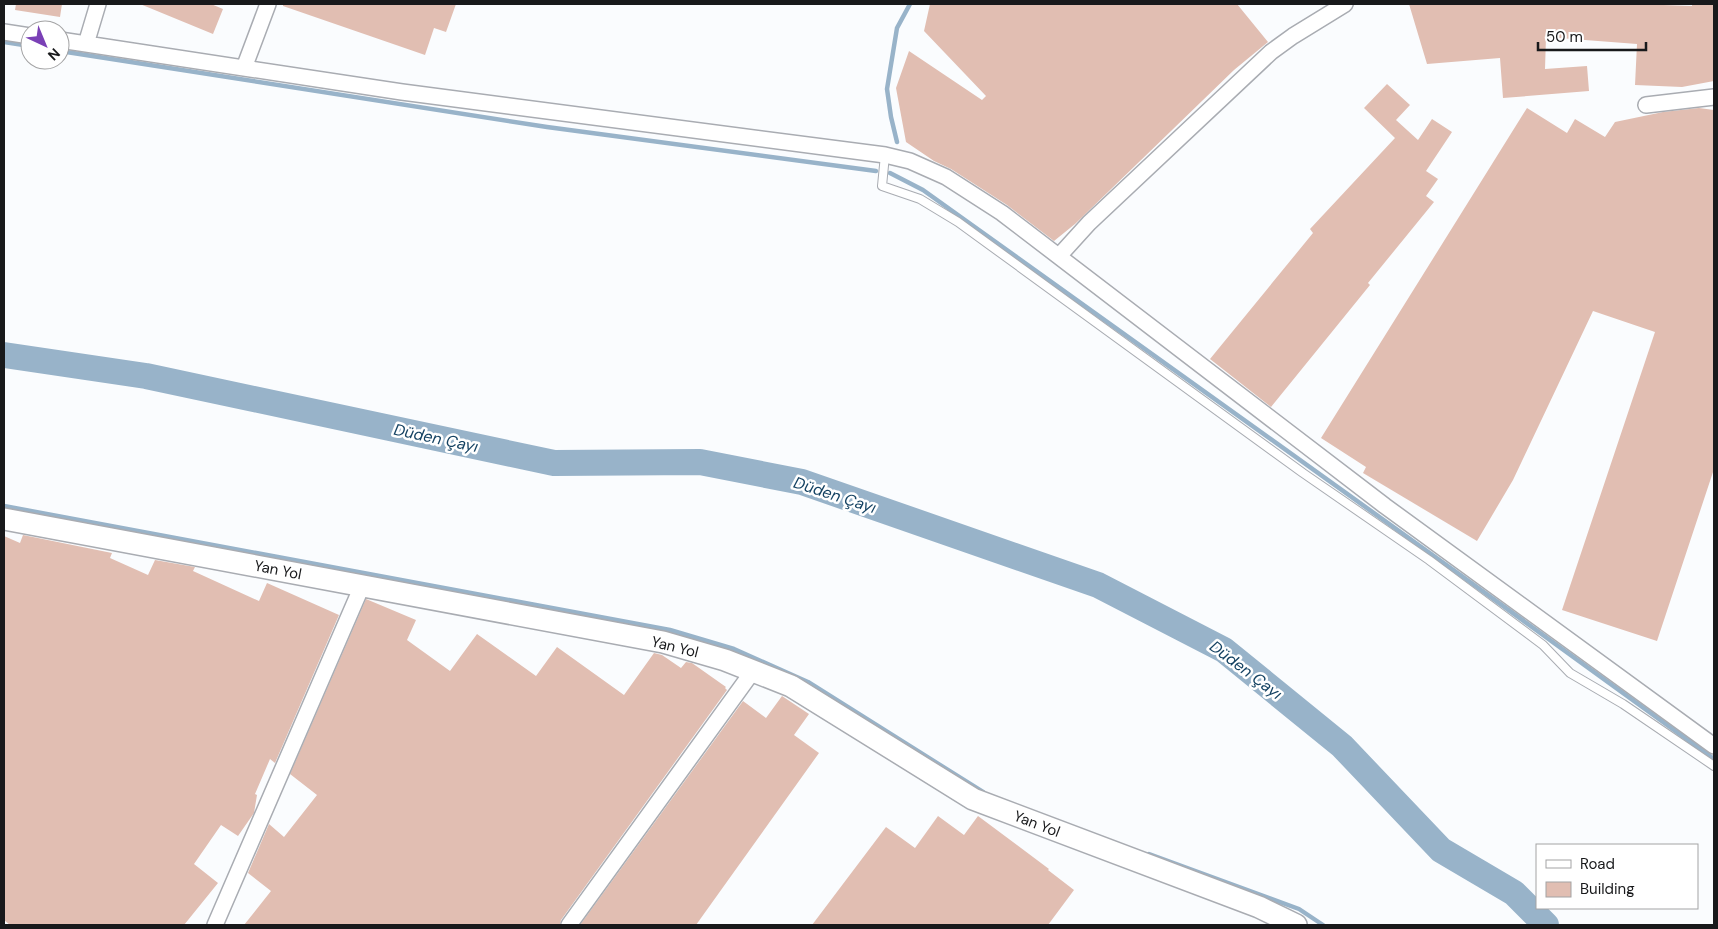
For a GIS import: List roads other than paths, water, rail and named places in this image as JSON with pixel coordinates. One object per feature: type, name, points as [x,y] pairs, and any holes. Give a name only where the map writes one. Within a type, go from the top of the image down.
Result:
[{"type":"street","points":[[86,44],[98,4]]},
{"type":"street","points":[[244,68],[268,4]]},
{"type":"street","points":[[1059,256],[1089,223],[1271,52],[1345,4]]},
{"type":"street","points":[[4,32],[20,34]]},
{"type":"street","points":[[70,42],[402,92],[885,155],[910,161],[946,177],[1002,213],[1385,506],[1484,590],[1714,746]]},
{"type":"street","points":[[1646,105],[1714,97]]},
{"type":"street","name":"Yan Yol","points":[[4,519],[664,642],[725,660],[791,686],[973,799],[1259,907],[1296,925]]},
{"type":"street","points":[[215,925],[362,586]]},
{"type":"street","points":[[569,925],[753,671]]},
{"type":"lane","points":[[885,155],[882,186],[920,199],[958,222],[1303,473],[1429,560],[1484,590],[1543,644],[1570,673],[1623,704],[1714,766]]},
{"type":"waterway","points":[[897,142],[887,89],[897,28],[910,4]]},
{"type":"waterway","points":[[4,42],[20,44]]},
{"type":"waterway","points":[[70,53],[547,127],[876,171]]},
{"type":"waterway","points":[[890,173],[923,190],[1714,759]]},
{"type":"waterway","name":"Düden Çayı","points":[[4,355],[146,376],[554,463],[700,462],[802,482],[1098,585],[1224,650],[1342,746],[1441,850],[1514,893],[1546,925]]},
{"type":"waterway","points":[[4,506],[670,630],[734,649],[808,682],[983,792]]},
{"type":"waterway","points":[[1149,854],[1299,909],[1323,925]]}]
